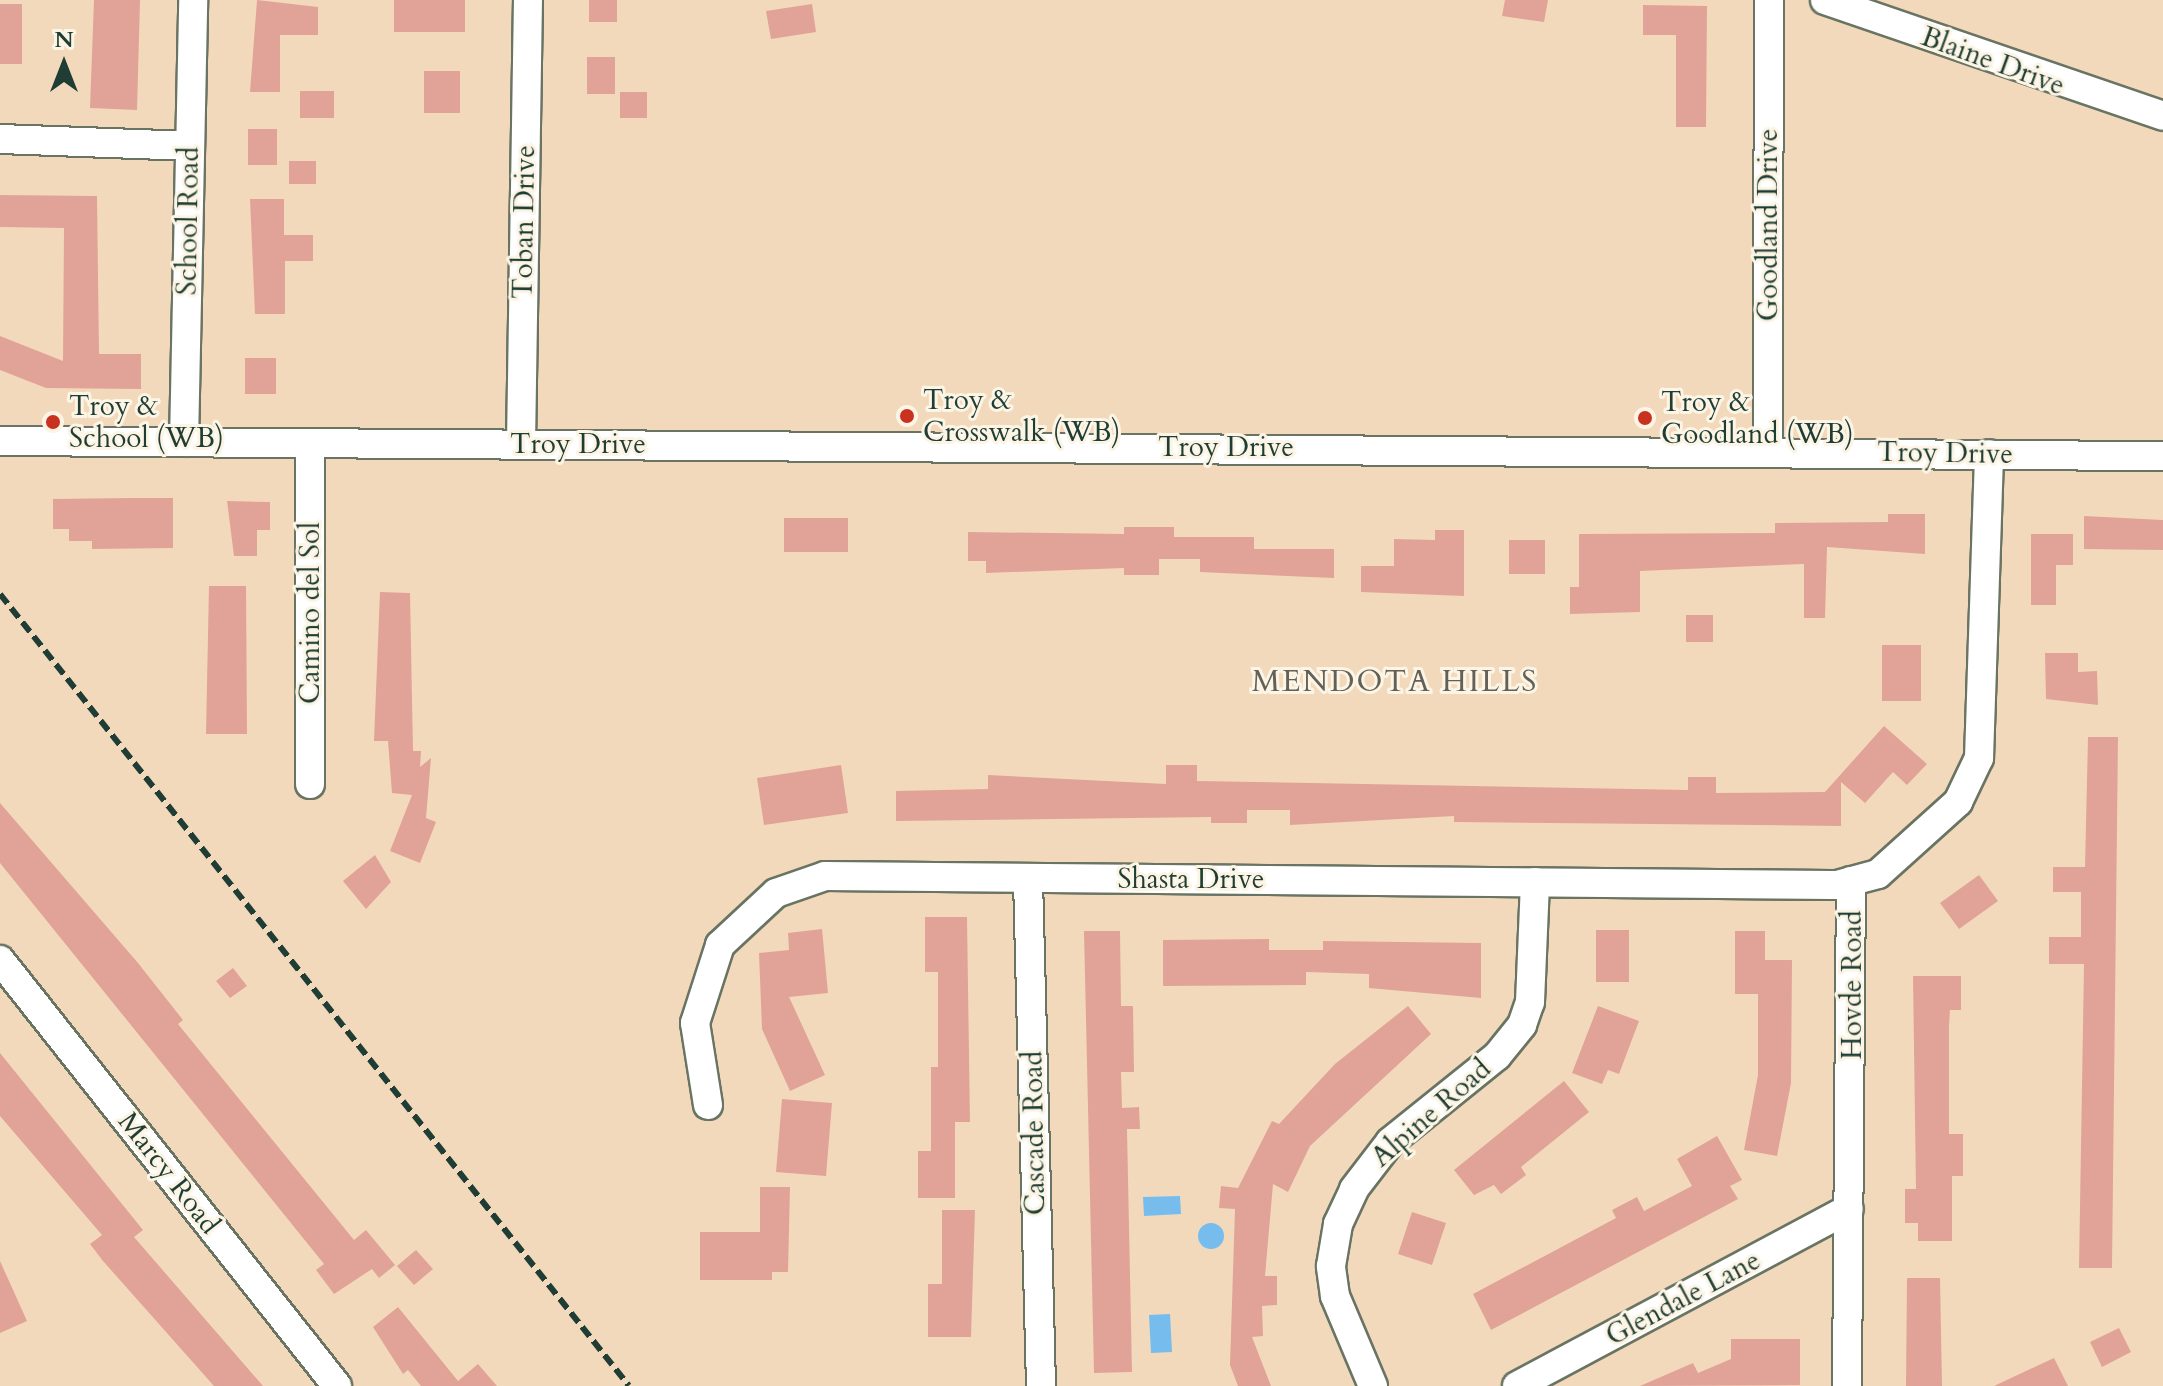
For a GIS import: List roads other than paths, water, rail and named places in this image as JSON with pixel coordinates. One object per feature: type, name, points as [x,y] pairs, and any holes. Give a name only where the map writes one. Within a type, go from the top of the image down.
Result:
[{"type":"street","name":"School Road","points":[[184,442],[193,0]]},
{"type":"street","name":"Toban Drive","points":[[521,444],[528,0]]},
{"type":"street","name":"Goodland Drive","points":[[1768,449],[1769,0]]},
{"type":"street","name":"Blaine Drive","points":[[1825,0],[2163,116]]},
{"type":"street","points":[[0,139],[189,146]]},
{"type":"street","name":"Troy Drive","points":[[0,441],[1768,449],[2163,456]]},
{"type":"street","name":"Camino del Sol","points":[[310,443],[310,784]]},
{"type":"street","name":"Hovde Road","points":[[1847,1386],[1851,881],[1878,874],[1920,843],[1958,802],[1979,758],[1989,454]]},
{"type":"street","name":"Shasta Drive","points":[[708,1105],[695,1023],[720,945],[748,912],[825,876],[1535,882],[1851,881]]},
{"type":"street","name":"Cascade Road","points":[[1028,879],[1041,1386]]},
{"type":"street","name":"Alpine Road","points":[[1373,1386],[1335,1296],[1331,1266],[1338,1224],[1354,1189],[1390,1142],[1497,1056],[1522,1025],[1530,1002],[1535,882]]},
{"type":"street","name":"Marcy Road","points":[[1,965],[337,1386]]},
{"type":"street","name":"Glendale Lane","points":[[1517,1386],[1849,1209]]},
{"type":"water","points":[[1180,1196],[1181,1214],[1144,1216],[1143,1197]]},
{"type":"water","points":[[1211,1223],[1220,1227],[1224,1236],[1220,1245],[1211,1249],[1202,1245],[1198,1236],[1202,1227]]},
{"type":"water","points":[[1170,1314],[1172,1352],[1151,1353],[1149,1315]]},
{"type":"railway","points":[[0,594],[629,1386]]},
{"type":"place","name":"Troy & Crosswalk (WB)","points":[[907,416]]},
{"type":"place","name":"Troy & Goodland (WB)","points":[[1645,418]]},
{"type":"place","name":"Troy & School (WB)","points":[[53,422]]},
{"type":"district","name":"MENDOTA HILLS","points":[[1395,682]]}]
